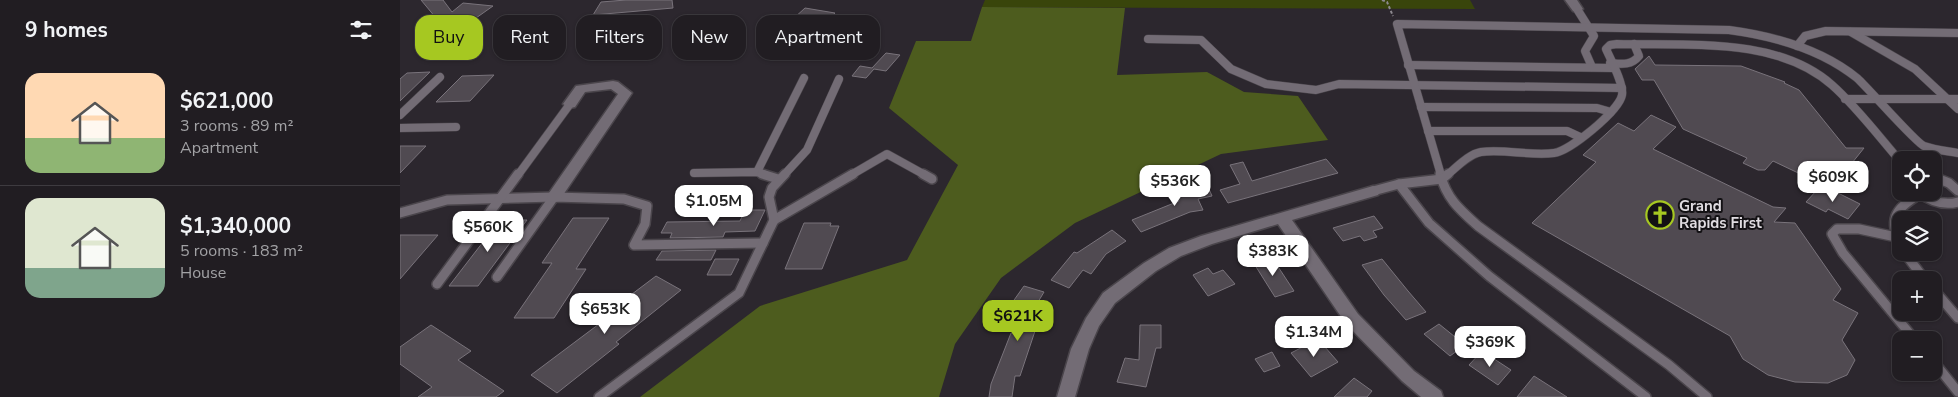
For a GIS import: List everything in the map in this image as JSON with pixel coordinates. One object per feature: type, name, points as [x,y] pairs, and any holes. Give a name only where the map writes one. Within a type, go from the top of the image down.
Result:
[{"type":"street","points":[[554,197],[625,93],[613,85],[581,89],[570,104]]},
{"type":"street","points":[[1066,397],[1080,349],[1092,322],[1109,298],[1129,281],[1175,252],[1207,240],[1374,190]]},
{"type":"street","points":[[1282,218],[1352,318],[1408,376],[1434,397]]},
{"type":"lane","points":[[1574,4],[1594,36],[1585,45],[1584,52],[1592,67]]},
{"type":"lane","points":[[1708,397],[1669,365],[1478,226],[1453,203],[1442,179],[1397,24],[1729,30],[1760,34],[1797,46],[1831,61],[1855,77],[1878,98],[1922,146],[1958,153]]},
{"type":"lane","points":[[1849,31],[1915,69],[1958,109]]},
{"type":"lane","points":[[1797,46],[1805,36],[1815,32],[1958,33]]},
{"type":"lane","points":[[1148,40],[1201,40],[1231,69],[1266,84],[1316,90],[1339,84],[1622,88]]},
{"type":"lane","points":[[1408,64],[1592,67],[1626,64],[1635,62],[1639,56],[1634,44]]},
{"type":"lane","points":[[1374,190],[1399,184],[1442,179],[1474,154],[1488,152],[1562,151],[1611,112],[1620,101],[1622,88],[1606,49],[1610,45],[1727,45],[1757,49],[1783,57],[1810,69],[1827,81],[1845,98],[1892,152]]},
{"type":"lane","points":[[400,114],[440,77]]},
{"type":"lane","points":[[758,172],[804,78]]},
{"type":"lane","points":[[774,220],[770,197],[772,188],[807,150],[839,79]]},
{"type":"lane","points":[[1845,98],[1958,99]]},
{"type":"lane","points":[[438,284],[570,104]]},
{"type":"lane","points":[[1421,107],[1597,108],[1611,112]]},
{"type":"lane","points":[[400,128],[456,127]]},
{"type":"lane","points":[[1428,131],[1567,131],[1580,137]]},
{"type":"lane","points":[[600,397],[740,293],[774,220],[887,154],[932,179]]},
{"type":"lane","points":[[694,173],[758,172],[778,180]]},
{"type":"lane","points":[[1942,181],[1957,189]]},
{"type":"lane","points":[[1399,184],[1429,223],[1488,276],[1646,397]]},
{"type":"lane","points":[[497,277],[554,197]]},
{"type":"lane","points":[[400,213],[447,200],[554,197],[624,200],[646,206],[645,224],[634,245],[763,243]]},
{"type":"lane","points":[[1896,211],[1907,201]]},
{"type":"lane","points":[[1933,201],[1954,203],[1958,211]]},
{"type":"lane","points":[[1892,236],[1851,228],[1837,230],[1832,234],[1843,253],[1908,331]]},
{"type":"lane","points":[[1942,299],[1958,318]]},
{"type":"lane","points":[[1942,372],[1958,392]]},
{"type":"path","points":[[1382,0],[1387,2],[1397,24]]},
{"type":"green space","points":[[985,0],[1470,0],[1475,9],[982,7]]},
{"type":"green space","points":[[982,7],[1125,8],[1117,75],[1207,72],[1244,92],[1298,96],[1328,140],[1221,154],[1075,223],[1001,278],[955,344],[939,397],[640,397],[760,306],[907,260],[958,165],[889,108],[916,41],[971,41]]},
{"type":"building","points":[[421,0],[443,0],[452,12],[463,3],[493,6],[480,15],[434,15]]},
{"type":"building","points":[[672,0],[673,8],[593,15],[601,2]]},
{"type":"building","points":[[805,8],[835,13],[833,15],[797,15]]},
{"type":"building","points":[[886,53],[900,55],[886,71],[874,69],[866,78],[852,76],[860,66],[872,68]]},
{"type":"building","points":[[1649,56],[1655,65],[1741,66],[1785,82],[1799,90],[1846,148],[1864,148],[1852,163],[1828,163],[1813,180],[1773,161],[1765,170],[1758,170],[1743,163],[1747,158],[1683,129],[1654,80],[1642,80],[1635,69]]},
{"type":"building","points":[[430,72],[400,101],[400,79],[407,73]]},
{"type":"building","points":[[494,75],[470,101],[436,102],[462,76]]},
{"type":"building","name":"Grand Rapids First","points":[[1651,115],[1676,127],[1653,149],[1773,207],[1786,208],[1774,222],[1795,223],[1841,289],[1833,300],[1858,313],[1842,340],[1855,360],[1847,375],[1828,383],[1795,382],[1768,375],[1743,359],[1730,336],[1532,223],[1596,162],[1583,155],[1618,123],[1634,131]]},
{"type":"building","points":[[400,146],[426,146],[400,173]]},
{"type":"building","points":[[1326,159],[1338,173],[1228,203],[1220,190],[1240,184],[1230,165],[1243,162],[1252,181]]},
{"type":"building","points":[[1207,184],[1212,196],[1198,199],[1203,210],[1190,212],[1141,232],[1132,220],[1179,201],[1174,190]]},
{"type":"building","points":[[1817,190],[1834,191],[1860,204],[1848,219],[1828,209],[1826,212],[1806,202]]},
{"type":"building","points":[[745,210],[765,210],[755,231],[725,232],[723,237],[670,238],[672,233],[661,233],[667,222],[740,221]]},
{"type":"building","points":[[1374,216],[1383,228],[1373,231],[1377,237],[1364,241],[1360,236],[1343,241],[1333,228]]},
{"type":"building","points":[[573,218],[609,218],[576,269],[586,269],[554,318],[514,318],[552,263],[542,263]]},
{"type":"building","points":[[500,220],[527,220],[478,286],[449,286]]},
{"type":"building","points":[[804,223],[831,223],[830,226],[839,226],[822,269],[785,269]]},
{"type":"building","points":[[1112,230],[1126,241],[1106,254],[1091,274],[1083,270],[1069,288],[1051,280],[1074,252],[1077,253]]},
{"type":"building","points":[[400,235],[438,235],[400,279]]},
{"type":"building","points":[[716,250],[711,260],[656,260],[662,251]]},
{"type":"building","points":[[1271,256],[1294,291],[1275,297],[1253,262]]},
{"type":"building","points":[[715,259],[739,259],[731,275],[707,275]]},
{"type":"building","points":[[1382,259],[1426,312],[1406,320],[1384,295],[1362,265]]},
{"type":"building","points":[[1208,268],[1213,274],[1223,270],[1235,284],[1208,296],[1193,275]]},
{"type":"building","points":[[656,276],[681,290],[616,342],[619,344],[557,393],[531,375],[603,321],[599,319]]},
{"type":"building","points":[[1024,286],[1044,292],[1035,307],[1048,311],[1035,331],[1020,376],[1015,376],[1012,397],[989,397],[991,384],[1011,333],[1013,333],[1025,316],[1007,310]]},
{"type":"building","points":[[1439,324],[1465,345],[1450,356],[1424,334]]},
{"type":"building","points":[[431,325],[471,351],[458,360],[504,391],[496,397],[418,397],[432,387],[400,364],[400,347]]},
{"type":"building","points":[[1140,325],[1161,325],[1161,348],[1156,348],[1146,387],[1117,382],[1125,358],[1139,360]]},
{"type":"building","points":[[1318,339],[1338,362],[1311,377],[1291,353]]},
{"type":"building","points":[[1482,351],[1511,370],[1498,385],[1469,365]]},
{"type":"building","points":[[1272,352],[1280,366],[1264,372],[1255,359]]},
{"type":"building","points":[[1534,376],[1567,397],[1517,397]]},
{"type":"building","points":[[1354,378],[1372,391],[1367,397],[1334,397]]},
{"type":"place","name":"Grand Rapids First","points":[[1660,215]]}]
